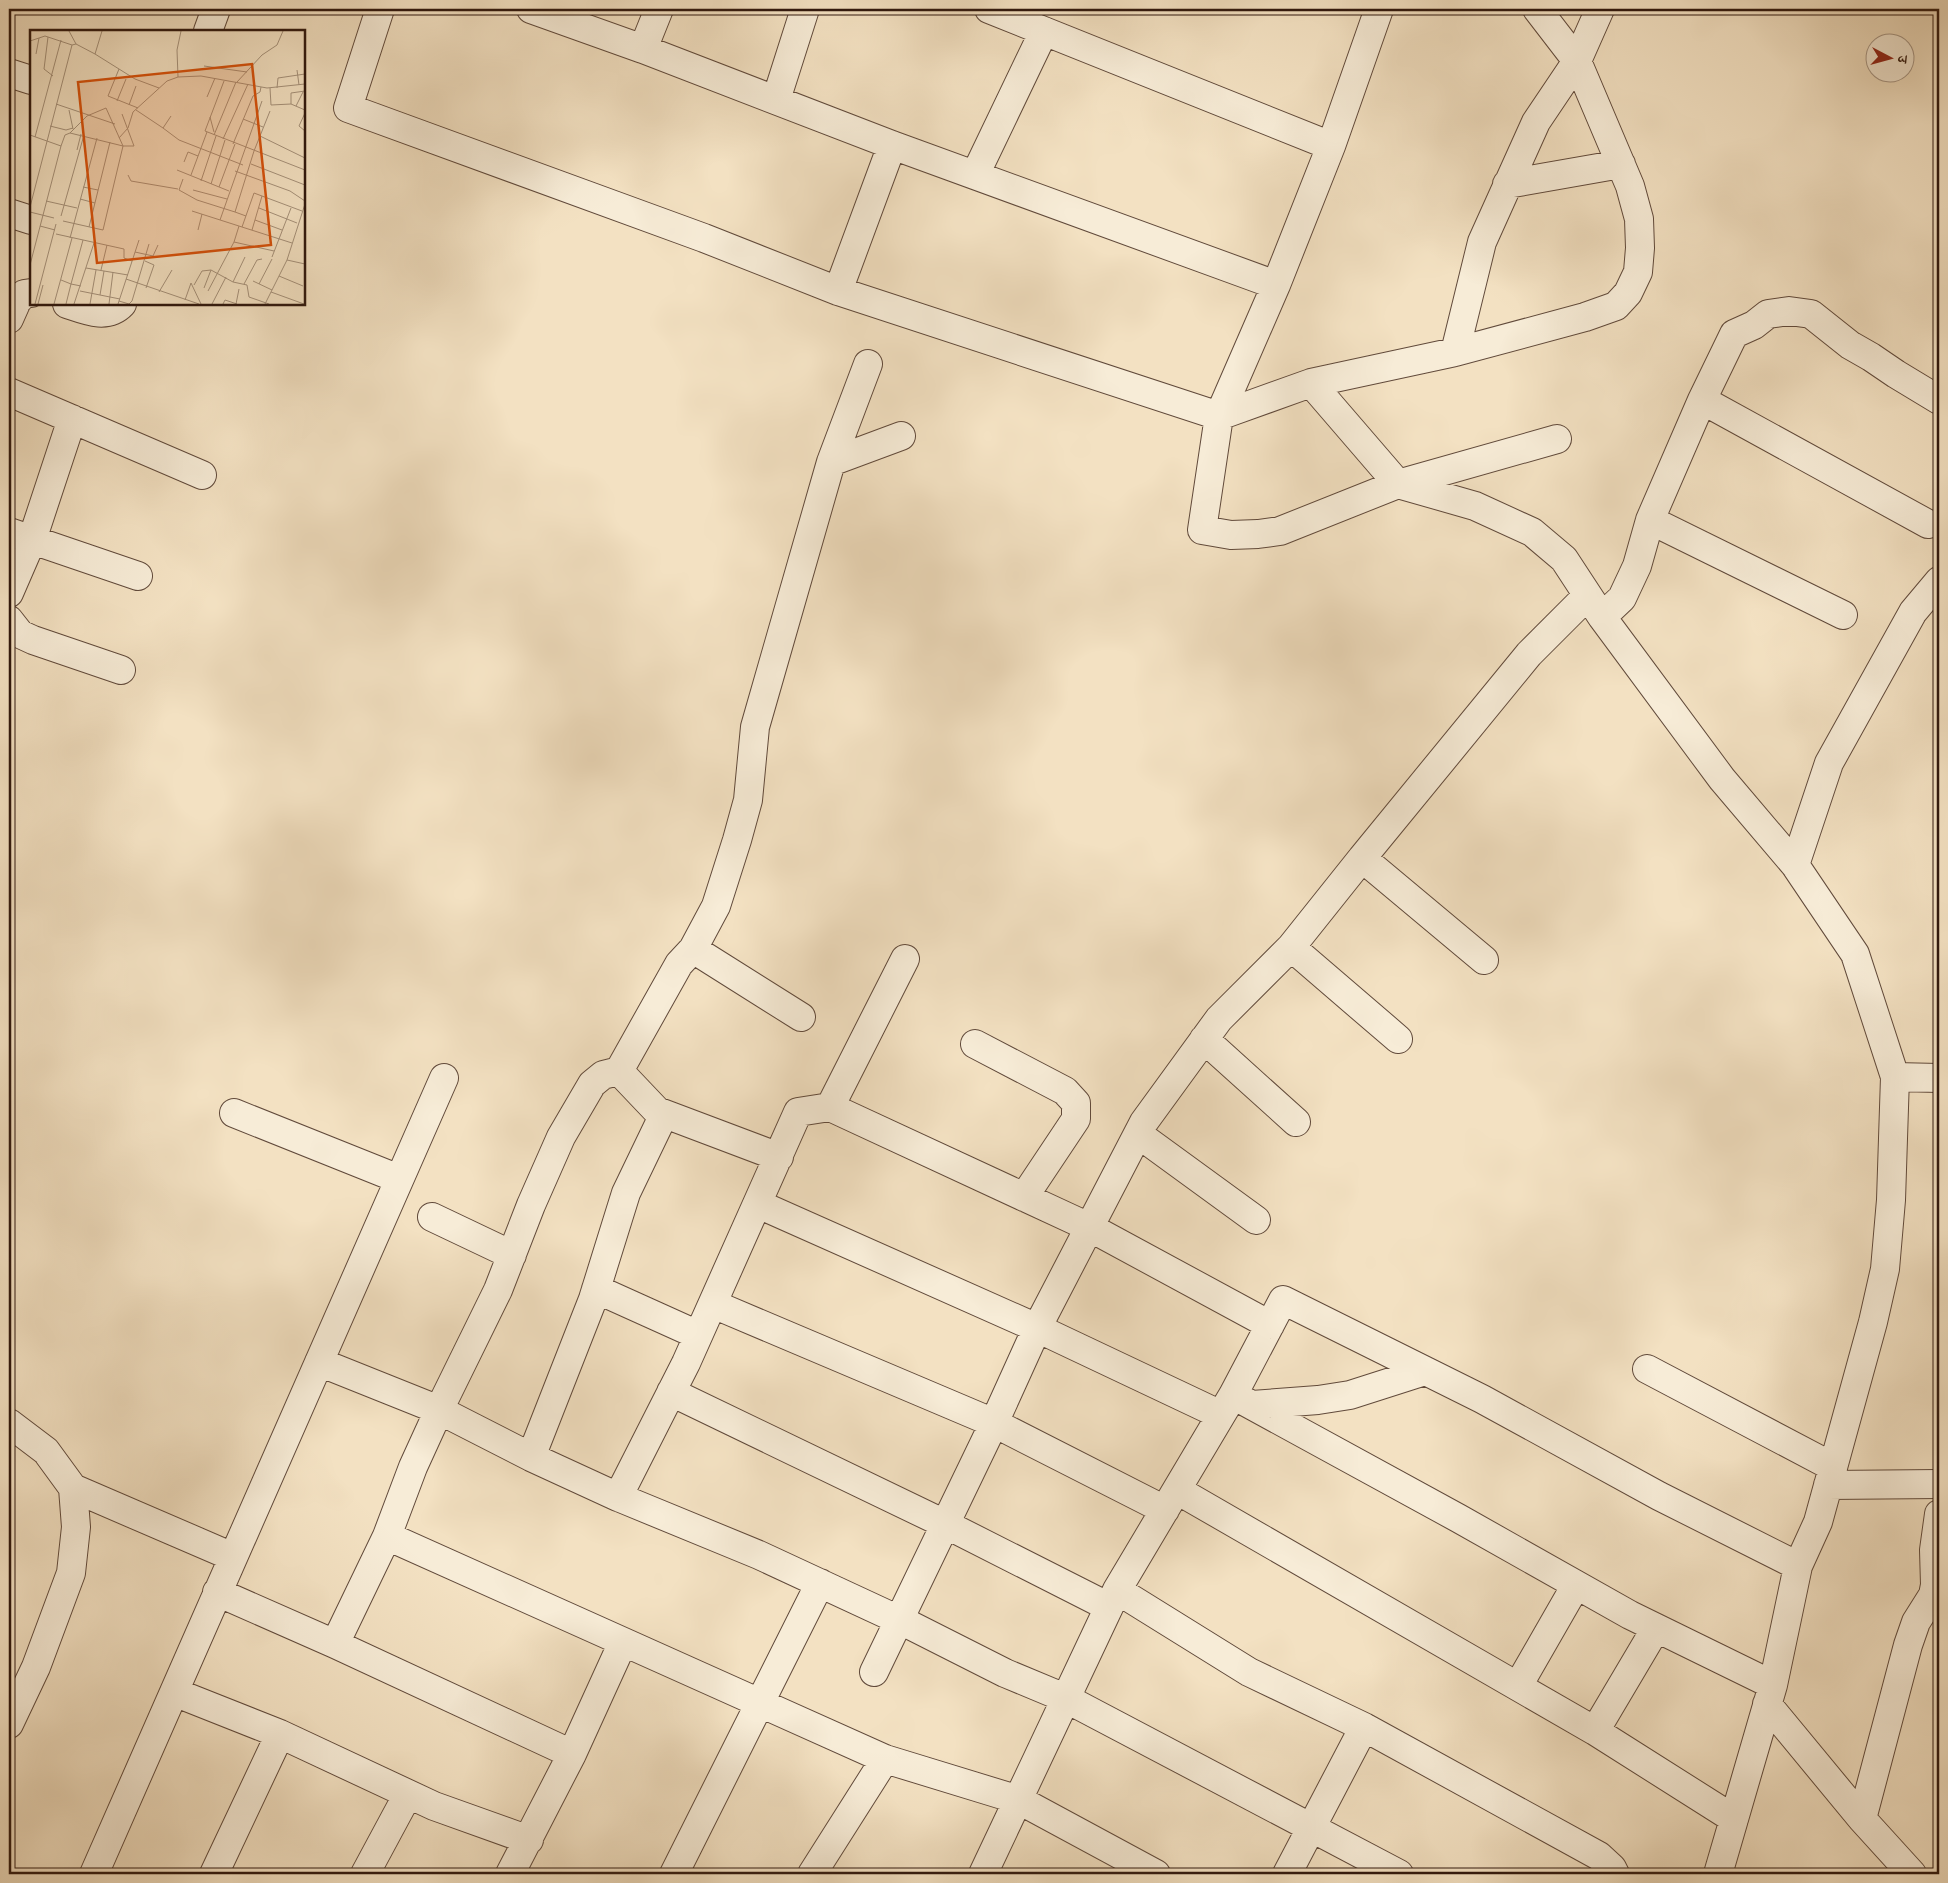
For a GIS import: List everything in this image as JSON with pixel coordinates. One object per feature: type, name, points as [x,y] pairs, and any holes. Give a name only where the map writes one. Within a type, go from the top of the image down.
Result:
[{"type":"street","points":[[208,30],[216,9]]},
{"type":"street","points":[[380,9],[348,108],[704,238],[838,291],[1219,416],[1311,383],[1455,352],[1585,317],[1616,306],[1628,293],[1638,272],[1640,248],[1639,219],[1630,186],[1577,61],[1537,9]]},
{"type":"street","points":[[531,9],[892,145],[1276,284]]},
{"type":"street","points":[[643,50],[659,9]]},
{"type":"street","points":[[776,100],[805,9]]},
{"type":"street","points":[[989,9],[1331,146]]},
{"type":"street","points":[[1379,9],[1331,146],[1276,284],[1219,416],[1202,530],[1232,535],[1280,531],[1398,484],[1557,439]]},
{"type":"street","points":[[1455,352],[1482,242],[1536,122],[1577,61],[1600,9]]},
{"type":"street","points":[[975,175],[1044,31]]},
{"type":"street","points":[[9,72],[30,80]]},
{"type":"street","points":[[838,291],[892,145]]},
{"type":"street","points":[[1507,184],[1621,164]]},
{"type":"street","points":[[9,213],[30,220]]},
{"type":"street","points":[[9,320],[17,302],[24,294],[30,293]]},
{"type":"street","points":[[70,305],[94,313],[104,314],[120,305]]},
{"type":"street","points":[[874,1672],[994,1423],[1037,1328],[1144,1122],[1219,1019],[1291,948],[1529,654],[1594,606],[1622,598],[1636,566],[1650,520],[1702,400],[1734,334],[1754,324],[1768,314],[1789,310],[1811,314],[1850,345],[1939,400]]},
{"type":"street","points":[[335,1644],[387,1536],[413,1467],[439,1410],[498,1290],[531,1205],[561,1137],[592,1084],[603,1075],[619,1071],[679,964],[693,949],[716,906],[748,800],[756,727],[831,462],[868,364]]},
{"type":"street","points":[[1311,383],[1398,484],[1475,506],[1532,532],[1564,559],[1594,606],[1722,779],[1795,865],[1855,954],[1895,1077],[1891,1200],[1884,1269],[1873,1322],[1818,1522],[1798,1566],[1770,1695],[1718,1874]]},
{"type":"street","points":[[9,392],[202,475]]},
{"type":"street","points":[[1702,400],[1928,524]]},
{"type":"street","points":[[9,593],[20,536],[72,419]]},
{"type":"street","points":[[831,462],[901,436]]},
{"type":"street","points":[[1650,520],[1843,615]]},
{"type":"street","points":[[20,536],[138,576]]},
{"type":"street","points":[[1795,865],[1829,763],[1912,612],[1939,581]]},
{"type":"street","points":[[9,620],[20,634],[33,640],[121,670]]},
{"type":"street","points":[[1362,858],[1484,960]]},
{"type":"street","points":[[1291,948],[1398,1039]]},
{"type":"street","points":[[693,949],[802,1017]]},
{"type":"street","points":[[830,1107],[906,959]]},
{"type":"street","points":[[1204,1039],[1296,1122]]},
{"type":"street","points":[[975,1044],[1065,1091],[1076,1103],[1076,1119],[1024,1197]]},
{"type":"street","points":[[619,1071],[657,1111],[779,1157]]},
{"type":"street","points":[[1895,1077],[1939,1078]]},
{"type":"street","points":[[94,1874],[444,1078]]},
{"type":"street","points":[[618,1497],[698,1335],[798,1112],[830,1107],[1089,1227],[1270,1325]]},
{"type":"street","points":[[234,1113],[398,1179]]},
{"type":"street","points":[[531,1457],[596,1289],[626,1192],[664,1114]]},
{"type":"street","points":[[1138,1134],[1256,1220]]},
{"type":"street","points":[[758,1204],[1037,1328],[1236,1405],[1458,1518],[1656,1628],[1770,1695],[1862,1820],[1912,1874]]},
{"type":"street","points":[[432,1216],[512,1255]]},
{"type":"street","points":[[596,1289],[698,1335]]},
{"type":"street","points":[[983,1874],[1113,1599],[1171,1500],[1236,1405],[1270,1325],[1283,1300],[1482,1399],[1659,1496],[1798,1566]]},
{"type":"street","points":[[712,1304],[1171,1500],[1518,1686],[1595,1731],[1734,1819]]},
{"type":"street","points":[[319,1362],[439,1410],[531,1457],[618,1497],[759,1555],[900,1620],[1005,1673],[1065,1698],[1399,1874]]},
{"type":"street","points":[[1647,1369],[1831,1476],[1939,1484]]},
{"type":"street","points":[[1236,1405],[1318,1400],[1350,1395],[1424,1371]]},
{"type":"street","points":[[671,1392],[945,1524],[1113,1599],[1249,1672],[1364,1727],[1599,1856],[1612,1868],[1615,1874]]},
{"type":"street","points":[[9,1423],[46,1452],[74,1488],[233,1557]]},
{"type":"street","points":[[9,1724],[36,1667],[71,1573],[76,1527],[74,1488]]},
{"type":"street","points":[[1862,1820],[1908,1645],[1916,1622],[1933,1595],[1935,1585],[1935,1543],[1939,1514]]},
{"type":"street","points":[[387,1536],[885,1759],[1019,1800],[1156,1874]]},
{"type":"street","points":[[674,1874],[820,1583]]},
{"type":"street","points":[[1518,1686],[1576,1585]]},
{"type":"street","points":[[217,1592],[335,1644],[572,1754]]},
{"type":"street","points":[[1595,1731],[1656,1628]]},
{"type":"street","points":[[510,1874],[572,1754],[623,1642]]},
{"type":"street","points":[[174,1692],[280,1734],[434,1806],[529,1840]]},
{"type":"street","points":[[1287,1874],[1364,1727]]},
{"type":"street","points":[[214,1874],[280,1734]]},
{"type":"street","points":[[812,1874],[885,1759]]},
{"type":"street","points":[[365,1874],[408,1794]]}]
